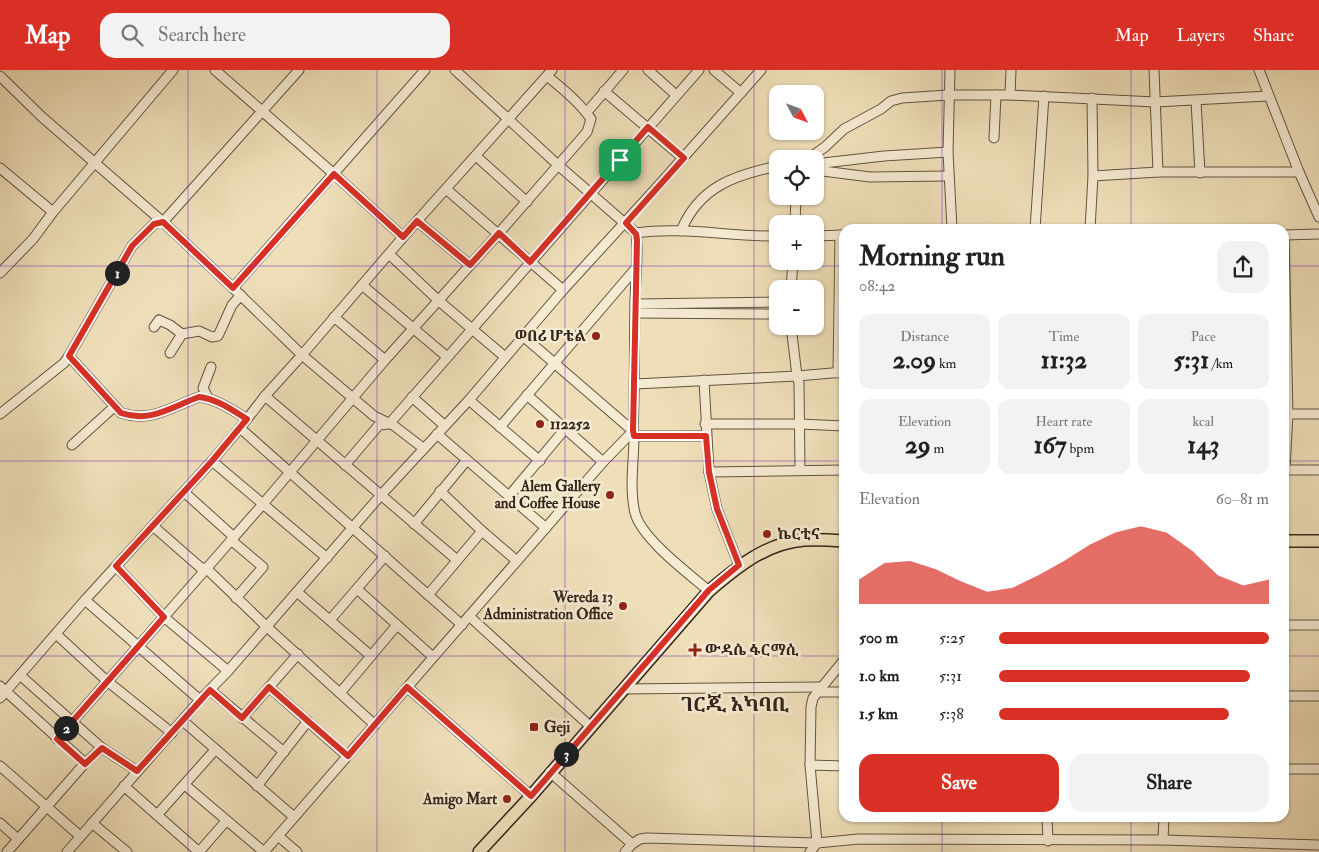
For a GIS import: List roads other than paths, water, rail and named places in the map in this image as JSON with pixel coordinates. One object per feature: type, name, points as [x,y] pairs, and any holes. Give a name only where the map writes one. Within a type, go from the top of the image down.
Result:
[{"type":"main road","points":[[479,852],[531,796],[709,590],[739,565],[775,546],[805,540],[839,541]]},
{"type":"main road","points":[[1289,541],[1319,541]]},
{"type":"street","points":[[0,273],[33,239],[53,212],[173,70]]},
{"type":"street","points":[[215,70],[403,237]]},
{"type":"street","points":[[0,414],[64,362],[132,246],[154,224],[163,222],[299,70]]},
{"type":"street","points":[[233,288],[425,70]]},
{"type":"street","points":[[455,70],[636,234],[632,496],[635,512],[638,523],[643,530],[709,590]]},
{"type":"street","points":[[587,112],[623,70]]},
{"type":"street","points":[[648,70],[676,95]]},
{"type":"street","points":[[345,465],[379,425],[389,424],[446,356],[472,329],[699,70]]},
{"type":"street","points":[[714,70],[741,93]]},
{"type":"street","points":[[67,852],[423,448],[469,400],[563,290],[626,223],[761,70]]},
{"type":"street","points":[[950,70],[948,95],[948,176],[952,224]]},
{"type":"street","points":[[1010,95],[1012,70]]},
{"type":"street","points":[[1154,70],[1158,172]]},
{"type":"street","points":[[1259,70],[1299,172],[1319,217]]},
{"type":"street","points":[[57,739],[263,504],[385,360],[527,202],[587,132],[591,118],[550,73],[403,237],[265,396],[212,461],[85,600],[21,676],[2,692],[85,764]]},
{"type":"street","points":[[0,76],[42,117],[163,222],[302,355],[374,416],[389,424],[393,424],[423,448]]},
{"type":"street","points":[[604,91],[684,158]]},
{"type":"street","points":[[821,150],[844,129],[894,100],[948,95],[1010,95],[1155,102],[1268,96]]},
{"type":"street","points":[[994,138],[996,96]]},
{"type":"street","points":[[1035,224],[1044,96]]},
{"type":"street","points":[[1090,224],[1093,176],[1092,98]]},
{"type":"street","points":[[1196,101],[1200,172]]},
{"type":"street","points":[[824,163],[884,156],[948,152]]},
{"type":"street","points":[[476,156],[527,202]]},
{"type":"street","points":[[0,168],[53,212]]},
{"type":"street","points":[[681,231],[693,207],[714,188],[732,179],[769,168]]},
{"type":"street","points":[[824,171],[870,177],[948,176]]},
{"type":"street","points":[[1093,176],[1158,172],[1299,172]]},
{"type":"street","points":[[446,189],[563,290]]},
{"type":"street","points":[[417,221],[470,265]]},
{"type":"street","points":[[636,234],[650,231],[681,231],[769,236]]},
{"type":"street","points":[[1289,234],[1319,234]]},
{"type":"street","points":[[824,236],[839,236]]},
{"type":"street","points":[[389,254],[439,301],[505,356]]},
{"type":"street","points":[[500,427],[636,268]]},
{"type":"street","points":[[362,285],[446,356]]},
{"type":"street","points":[[154,327],[159,320],[182,334],[199,331],[212,337],[218,336],[232,305],[241,295]]},
{"type":"street","points":[[635,308],[769,302]]},
{"type":"street","points":[[635,308],[769,314]]},
{"type":"street","points":[[334,317],[385,360]]},
{"type":"street","points":[[170,353],[182,334]]},
{"type":"street","points":[[792,335],[796,376],[800,383],[800,470]]},
{"type":"street","points":[[523,336],[634,433],[706,436]]},
{"type":"street","points":[[69,356],[121,413],[146,417],[199,397],[208,398],[247,419]]},
{"type":"street","points":[[208,398],[202,388],[211,367]]},
{"type":"street","points":[[635,384],[839,372]]},
{"type":"street","points":[[704,380],[709,472],[717,509],[739,565]]},
{"type":"street","points":[[527,395],[603,462]]},
{"type":"street","points":[[265,396],[457,560]]},
{"type":"street","points":[[412,398],[444,426]]},
{"type":"street","points":[[469,400],[540,461]]},
{"type":"street","points":[[72,446],[114,407]]},
{"type":"street","points":[[1289,414],[1319,414]]},
{"type":"street","points":[[705,424],[839,426]]},
{"type":"street","points":[[240,428],[462,624]]},
{"type":"street","points":[[509,496],[565,429]]},
{"type":"street","points":[[185,785],[264,852],[603,462],[634,433]]},
{"type":"street","points":[[437,434],[546,528]]},
{"type":"street","points":[[414,524],[467,460]]},
{"type":"street","points":[[212,461],[327,558]]},
{"type":"street","points":[[709,472],[839,470]]},
{"type":"street","points":[[1289,470],[1319,470]]},
{"type":"street","points":[[184,492],[263,567],[236,598]]},
{"type":"street","points":[[440,492],[482,532],[518,561]]},
{"type":"street","points":[[153,526],[201,568],[206,568],[267,627],[375,724]]},
{"type":"street","points":[[428,595],[482,532]]},
{"type":"street","points":[[330,620],[385,556]]},
{"type":"street","points":[[116,566],[164,617],[228,671]]},
{"type":"street","points":[[357,589],[433,657]]},
{"type":"street","points":[[297,592],[371,656]]},
{"type":"street","points":[[85,600],[200,700]]},
{"type":"street","points":[[469,616],[591,727]]},
{"type":"street","points":[[340,693],[397,625]]},
{"type":"street","points":[[1289,625],[1319,625]]},
{"type":"street","points":[[56,634],[107,680],[172,733]]},
{"type":"street","points":[[242,718],[298,654]]},
{"type":"street","points":[[810,852],[817,843],[810,765],[811,707],[813,698],[818,690],[839,666]]},
{"type":"street","points":[[21,676],[102,748],[137,771]]},
{"type":"street","points":[[269,687],[348,756]]},
{"type":"street","points":[[407,687],[531,796]]},
{"type":"street","points":[[624,689],[839,692]]},
{"type":"street","points":[[210,690],[284,752]]},
{"type":"street","points":[[1289,696],[1319,696]]},
{"type":"street","points":[[183,720],[215,750],[294,817]]},
{"type":"street","points":[[257,786],[308,721]]},
{"type":"street","points":[[7,852],[85,764],[102,748]]},
{"type":"street","points":[[157,815],[215,750]]},
{"type":"street","points":[[810,765],[839,766]]},
{"type":"street","points":[[0,766],[80,836]]},
{"type":"street","points":[[1289,769],[1319,769]]},
{"type":"street","points":[[550,772],[632,844]]},
{"type":"street","points":[[124,786],[199,852],[226,821]]},
{"type":"street","points":[[1047,822],[1048,841]]},
{"type":"street","points":[[1163,840],[1164,822]]},
{"type":"street","points":[[0,823],[18,839]]},
{"type":"street","points":[[92,823],[125,851]]},
{"type":"street","points":[[278,836],[297,852]]},
{"type":"street","points":[[625,852],[632,844],[647,838],[817,843],[858,839],[1163,840],[1319,845]]},
{"type":"place","name":"ወበሪ ሆቴል","points":[[596,336]]},
{"type":"place","name":"112252","points":[[540,424]]},
{"type":"place","name":"Alem Gallery and Coffee House","points":[[610,495]]},
{"type":"place","name":"ኬርቲና","points":[[767,534]]},
{"type":"place","name":"Wereda 13 Administration Office","points":[[623,606]]},
{"type":"place","name":"ውዳሴ ፋርማሲ","points":[[695,650]]},
{"type":"place","name":"Geji","points":[[534,727]]},
{"type":"place","name":"Amigo Mart","points":[[507,799]]},
{"type":"district","name":"ገርጂ አካባቢ","points":[[735,704]]}]
